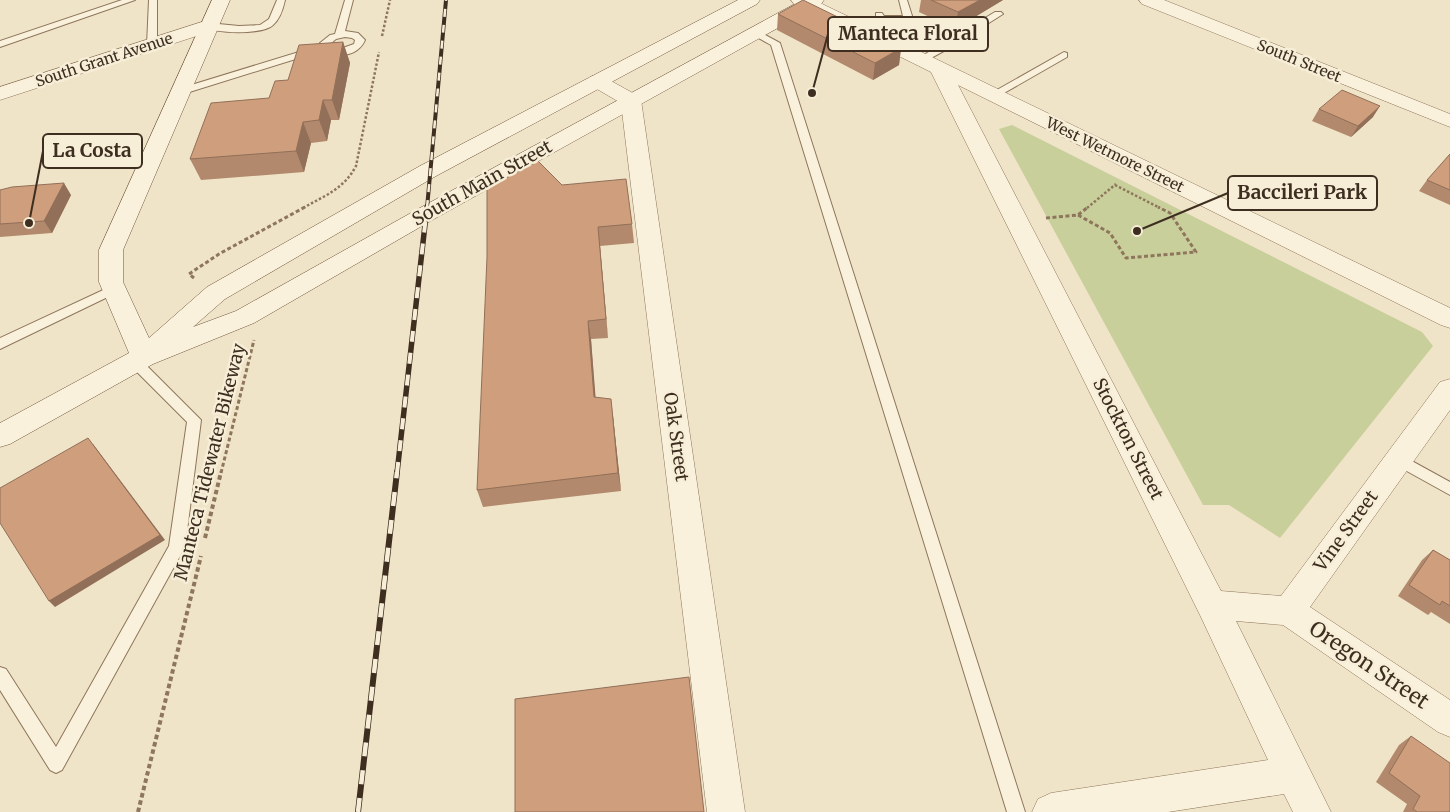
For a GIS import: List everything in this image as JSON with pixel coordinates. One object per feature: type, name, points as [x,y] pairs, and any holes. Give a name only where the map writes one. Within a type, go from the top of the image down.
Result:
[{"type":"street","points":[[139,359],[111,282],[111,250],[221,0]]},
{"type":"street","name":"South Main Street","points":[[139,359],[216,293],[428,172],[751,0]]},
{"type":"street","name":"South Street","points":[[1148,0],[1450,122]]},
{"type":"street","name":"South Main Street","points":[[0,436],[139,359],[246,317],[426,214],[756,33],[808,1]]},
{"type":"street","name":"West Wetmore Street","points":[[808,1],[877,38],[936,58],[993,95],[1450,320]]},
{"type":"street","name":"South Grant Avenue","points":[[0,94],[208,26]]},
{"type":"street","name":"Stockton Street","points":[[936,58],[1211,605],[1312,812]]},
{"type":"street","points":[[597,81],[631,100]]},
{"type":"street","name":"Oak Street","points":[[631,100],[726,812]]},
{"type":"street","name":"Vine Street","points":[[1289,611],[1450,389]]},
{"type":"street","points":[[1211,605],[1289,611]]},
{"type":"street","name":"Oregon Street","points":[[1289,611],[1450,720]]},
{"type":"street","points":[[1051,812],[1293,774]]},
{"type":"lane","points":[[0,44],[132,0]]},
{"type":"lane","points":[[152,45],[153,0]]},
{"type":"lane","points":[[208,26],[254,29],[268,25],[275,17],[281,0]]},
{"type":"lane","points":[[339,35],[348,0]]},
{"type":"lane","points":[[903,0],[905,21],[936,58],[998,14]]},
{"type":"lane","points":[[879,14],[879,19],[905,21]]},
{"type":"lane","points":[[877,38],[905,21]]},
{"type":"lane","points":[[756,33],[775,43],[1016,812]]},
{"type":"lane","points":[[179,92],[326,47],[334,52],[344,51],[354,48],[360,40],[355,35],[339,35],[329,39],[325,44],[326,47]]},
{"type":"lane","points":[[993,95],[1064,55]]},
{"type":"lane","points":[[0,344],[114,289]]},
{"type":"lane","points":[[0,675],[56,764],[177,547],[194,420],[139,359]]},
{"type":"lane","points":[[1398,460],[1450,489]]},
{"type":"path","points":[[382,40],[390,0]]},
{"type":"path","points":[[216,293],[189,274],[219,254],[335,190],[349,179],[356,166],[380,50]]},
{"type":"path","points":[[1017,221],[1078,215],[1138,166]]},
{"type":"path","points":[[1078,215],[1110,233],[1126,258],[1196,252],[1170,213],[1115,185]]},
{"type":"path","name":"Manteca Tidewater Bikeway","points":[[204,544],[255,334],[246,317]]},
{"type":"path","name":"Manteca Tidewater Bikeway","points":[[138,812],[201,554]]},
{"type":"green space","points":[[1012,125],[1422,332],[1433,346],[1280,538],[1229,505],[1203,505],[999,129]]},
{"type":"building","points":[[803,0],[901,48],[875,63],[778,14]]},
{"type":"building","points":[[931,0],[980,0],[958,12]]},
{"type":"building","points":[[343,42],[332,100],[323,100],[319,120],[303,122],[296,151],[190,159],[211,103],[269,98],[275,81],[288,80],[299,45]]},
{"type":"building","points":[[1342,90],[1380,106],[1358,126],[1319,109]]},
{"type":"building","points":[[1450,154],[1450,190],[1427,180]]},
{"type":"building","points":[[538,161],[562,185],[626,179],[632,224],[598,227],[606,319],[588,321],[594,397],[611,399],[618,473],[477,490],[487,257],[487,188]]},
{"type":"building","points":[[64,183],[44,221],[0,224],[0,190],[12,187]]},
{"type":"building","points":[[88,438],[160,535],[49,601],[0,523],[0,488]]},
{"type":"building","points":[[1433,550],[1450,560],[1450,606],[1442,601],[1440,605],[1409,585]]},
{"type":"building","points":[[689,677],[704,812],[515,812],[515,699]]},
{"type":"building","points":[[1411,736],[1450,763],[1450,812],[1417,812],[1413,809],[1420,796],[1389,773]]},
{"type":"railway","points":[[427,208],[446,0]]},
{"type":"railway","points":[[397,473],[427,207]]},
{"type":"railway","points":[[358,812],[397,472]]},
{"type":"place","name":"Manteca Floral","points":[[812,93]]},
{"type":"place","name":"La Costa","points":[[29,223]]},
{"type":"place","name":"Baccileri Park","points":[[1137,231]]}]
